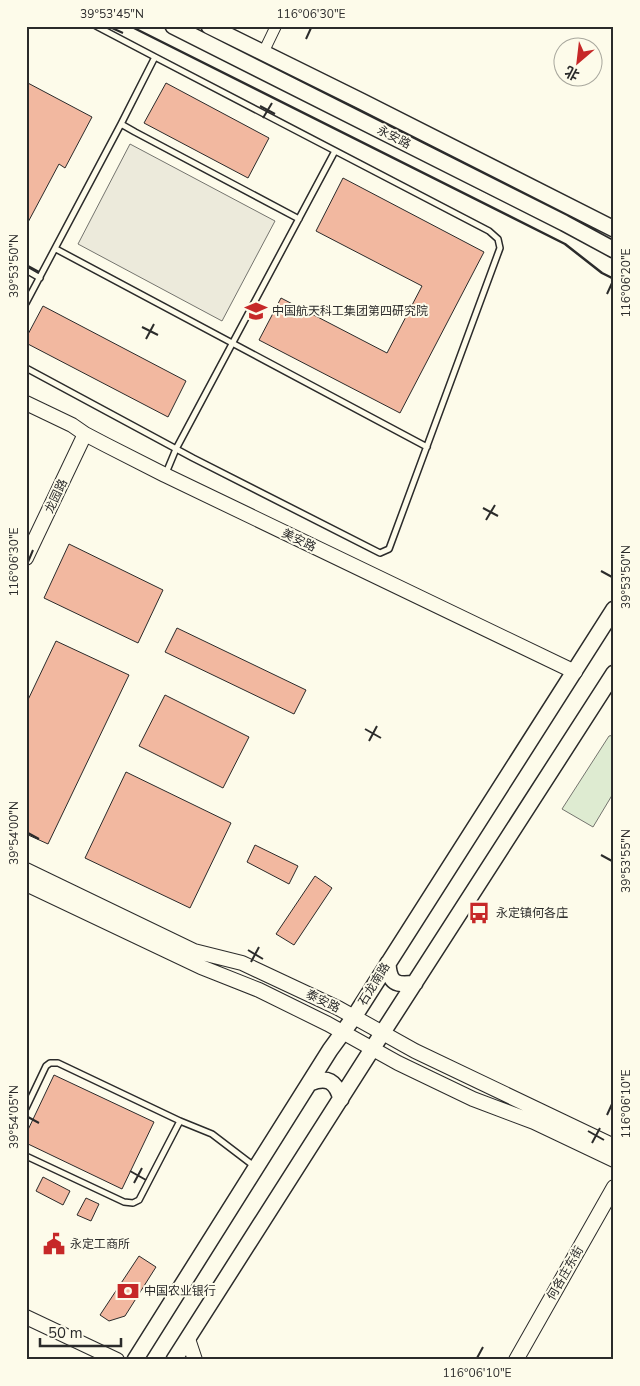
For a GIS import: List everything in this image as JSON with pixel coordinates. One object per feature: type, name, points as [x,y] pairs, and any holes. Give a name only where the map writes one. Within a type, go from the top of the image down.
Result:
[{"type":"main road","name":"永安路","points":[[173,26],[614,250]]},
{"type":"main road","name":"永安路","points":[[209,26],[614,229]]},
{"type":"main road","name":"美安路","points":[[26,403],[72,424],[85,434],[165,475],[575,672]]},
{"type":"main road","name":"龙园路","points":[[26,558],[85,434]]},
{"type":"main road","name":"石龙南路","points":[[136,1360],[310,1082],[614,609]]},
{"type":"main road","points":[[174,1360],[383,1032],[611,683]]},
{"type":"main road","name":"泰安路","points":[[26,870],[194,950],[242,963],[354,1016],[415,1051],[614,1146]]},
{"type":"main road","name":"泰安路","points":[[26,884],[200,967],[259,990],[343,1032],[398,1063],[472,1099],[534,1122],[614,1160]]},
{"type":"main road","points":[[388,963],[388,971],[392,980],[399,985],[415,983]]},
{"type":"main road","points":[[310,1082],[318,1079],[334,1083],[339,1090],[341,1099]]},
{"type":"main road","name":"何各庄东街","points":[[516,1360],[614,1187]]},
{"type":"main road","points":[[26,1317],[117,1360]]},
{"type":"main road","points":[[188,1338],[195,1360]]},
{"type":"street","points":[[262,53],[276,26]]},
{"type":"lane","points":[[26,368],[176,449],[380,553],[390,549],[500,248],[498,239],[489,232],[96,26]]},
{"type":"lane","points":[[26,303],[155,57]]},
{"type":"lane","points":[[121,124],[299,219]]},
{"type":"lane","points":[[165,475],[176,449],[335,151]]},
{"type":"lane","points":[[56,249],[427,447]]},
{"type":"lane","points":[[26,270],[40,278]]},
{"type":"lane","points":[[26,1108],[46,1066],[50,1063],[58,1063],[180,1121],[212,1134],[257,1168]]},
{"type":"lane","points":[[26,1156],[124,1202],[133,1203],[139,1200],[180,1121]]},
{"type":"green space","points":[[614,735],[614,792],[593,827],[562,809],[609,736]]},
{"type":"shaded area","points":[[130,144],[275,221],[222,321],[78,244]]},
{"type":"building","points":[[26,82],[92,117],[65,168],[59,164],[26,226]]},
{"type":"building","points":[[166,83],[269,138],[248,178],[144,123]]},
{"type":"building","points":[[343,178],[484,252],[400,413],[259,340],[281,298],[387,353],[422,286],[316,231]]},
{"type":"building","points":[[43,306],[186,381],[168,417],[26,343],[26,338]]},
{"type":"building","points":[[69,544],[163,590],[138,643],[44,598]]},
{"type":"building","points":[[177,628],[306,690],[294,714],[165,652]]},
{"type":"building","points":[[56,641],[129,675],[48,844],[26,834],[26,704]]},
{"type":"building","points":[[165,695],[249,737],[223,788],[139,746]]},
{"type":"building","points":[[126,772],[231,823],[190,908],[85,858]]},
{"type":"building","points":[[255,845],[298,866],[289,884],[247,862]]},
{"type":"building","points":[[315,876],[332,888],[294,945],[276,934]]},
{"type":"building","points":[[54,1075],[154,1122],[122,1189],[26,1143],[26,1134]]},
{"type":"building","points":[[43,1177],[70,1191],[63,1205],[36,1191]]},
{"type":"building","points":[[86,1198],[99,1204],[91,1221],[77,1215]]},
{"type":"building","name":"中国农业银行","points":[[139,1256],[156,1267],[125,1316],[109,1321],[100,1315]]},
{"type":"wall","points":[[130,26],[565,244],[602,273],[614,279]]},
{"type":"place","name":"中国航天科工集团第四研究院","points":[[256,311]]},
{"type":"place","name":"永定镇何各庄","points":[[479,913]]},
{"type":"place","name":"永定工商所","points":[[54,1244]]},
{"type":"place","name":"中国农业银行","points":[[128,1291]]}]
